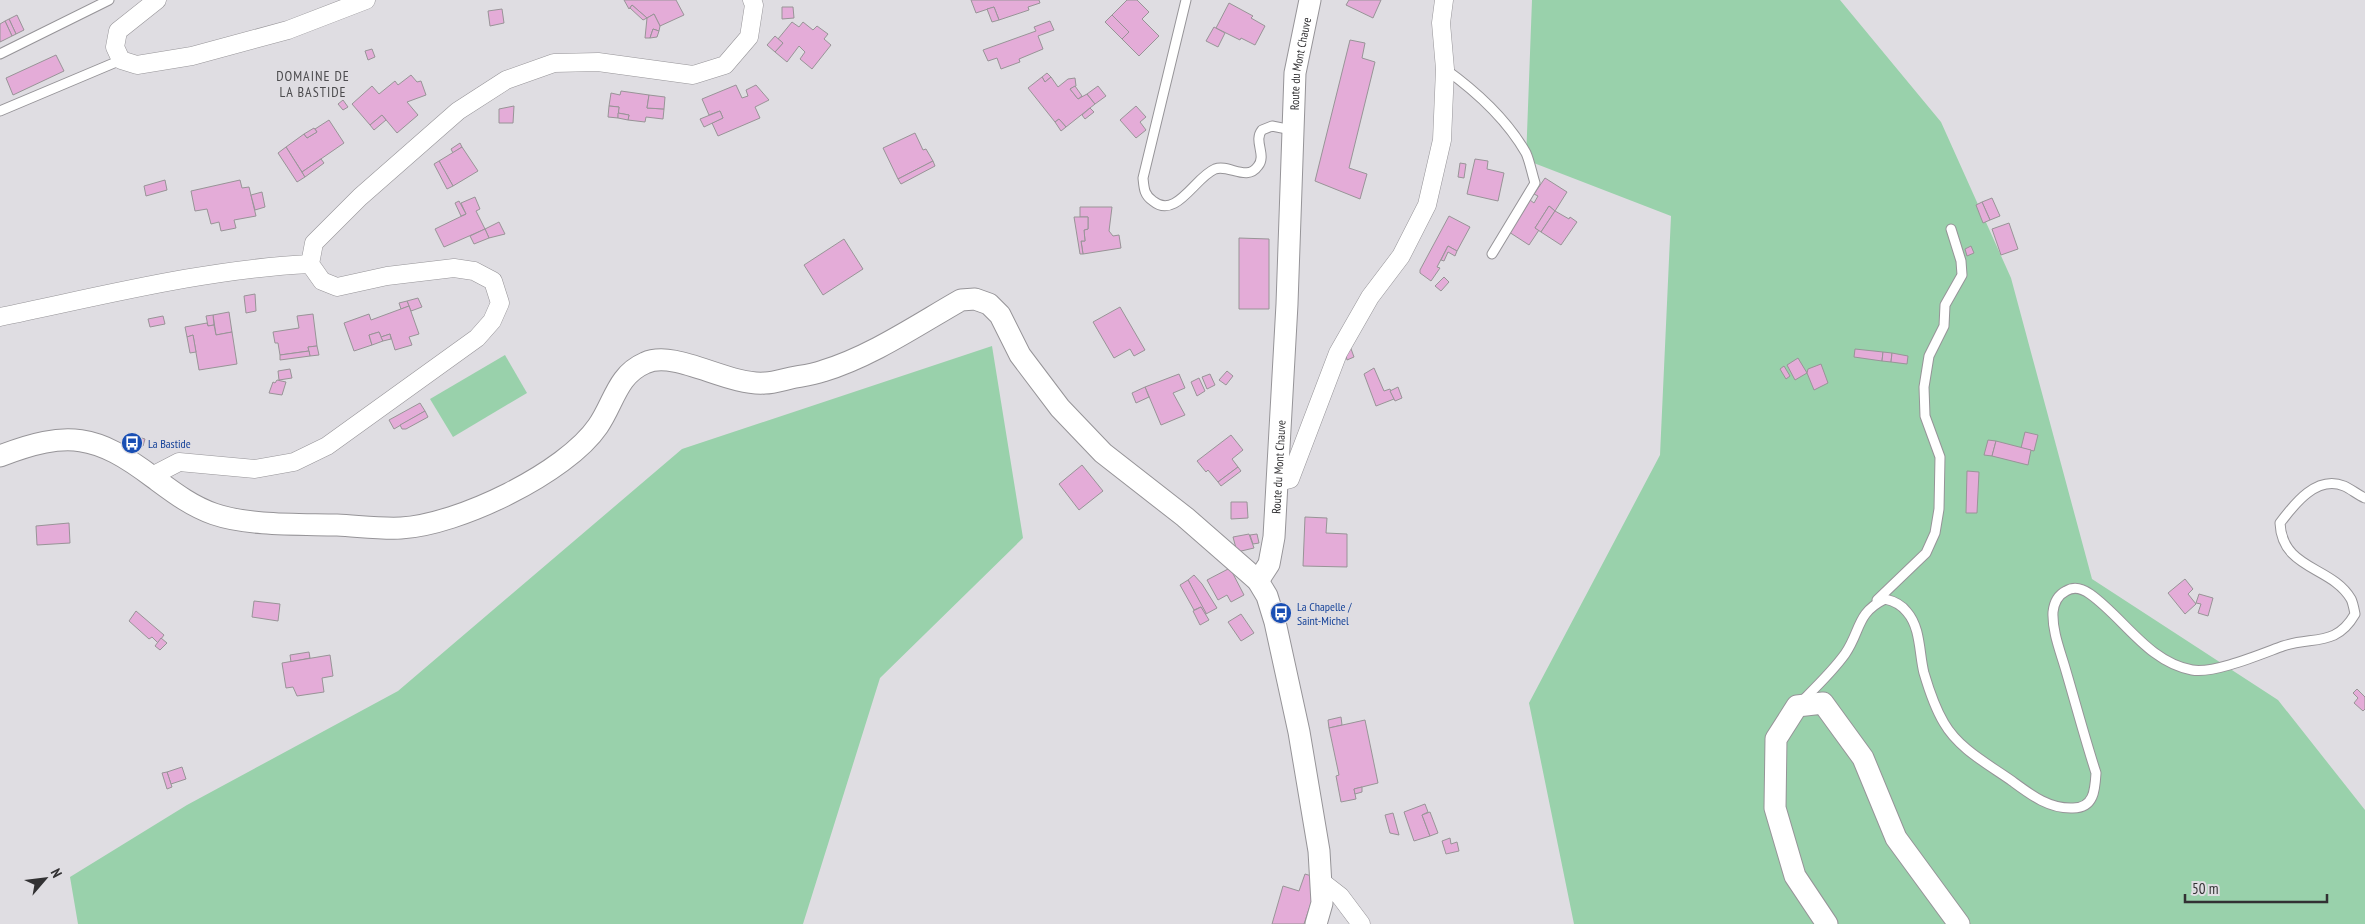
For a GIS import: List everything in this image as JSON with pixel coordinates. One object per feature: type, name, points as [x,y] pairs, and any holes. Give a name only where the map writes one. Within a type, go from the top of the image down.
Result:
[{"type":"street","points":[[157,0],[118,31],[114,47],[121,60],[136,65],[192,56],[288,30],[366,0]]},
{"type":"street","points":[[152,476],[179,462],[255,469],[294,462],[327,446],[477,338],[492,321],[500,304],[493,281],[474,271],[454,268],[388,276],[337,287],[322,281],[310,264],[314,243],[360,197],[458,111],[506,80],[554,63],[598,62],[693,75],[725,65],[749,37],[754,5],[752,0]]},
{"type":"street","name":"Route du Mont Chauve","points":[[1258,581],[1269,564],[1274,537],[1287,304],[1295,73],[1310,0]]},
{"type":"street","points":[[1278,482],[1290,479],[1338,353],[1370,298],[1401,256],[1426,205],[1442,140],[1445,69],[1441,23],[1444,0]]},
{"type":"street","points":[[0,317],[154,285],[272,266],[310,264]]},
{"type":"street","points":[[0,456],[49,440],[86,442],[114,450],[187,503],[215,515],[242,520],[402,528],[458,516],[532,481],[568,457],[598,427],[621,383],[630,372],[654,359],[667,359],[738,381],[764,383],[830,369],[898,336],[962,300],[975,299],[989,304],[1000,315],[1020,355],[1060,408],[1102,453],[1185,517],[1258,581],[1272,610],[1295,714],[1319,851],[1322,903],[1316,924]]},
{"type":"street","points":[[1827,924],[1796,876],[1775,808],[1776,740],[1797,706],[1823,703],[1863,758],[1896,838],[1959,924]]},
{"type":"street","points":[[1322,882],[1340,896],[1361,924]]},
{"type":"lane","points":[[0,54],[110,0]]},
{"type":"lane","points":[[1186,0],[1143,178],[1144,189],[1148,198],[1157,205],[1167,207],[1174,205],[1197,182],[1216,168],[1227,168],[1245,174],[1252,171],[1258,167],[1261,160],[1262,155],[1258,140],[1262,130],[1272,126],[1293,131]]},
{"type":"lane","points":[[0,111],[121,60]]},
{"type":"lane","points":[[1445,69],[1474,90],[1506,124],[1526,155],[1535,183],[1492,254]]},
{"type":"lane","points":[[1797,706],[1830,672],[1846,652],[1863,616],[1872,605],[1926,553],[1935,532],[1939,509],[1940,457],[1925,416],[1924,387],[1929,356],[1944,326],[1945,305],[1962,276],[1962,261],[1951,229]]},
{"type":"lane","points":[[1872,605],[1885,599],[1897,602],[1908,612],[1915,625],[1924,673],[1933,702],[1944,724],[1964,748],[2042,802],[2062,809],[2080,808],[2091,801],[2095,792],[2096,773],[2056,638],[2053,612],[2057,597],[2067,590],[2081,589],[2105,606],[2130,633],[2156,654],[2178,666],[2193,670],[2212,669],[2286,645],[2332,637],[2347,627],[2355,614],[2352,600],[2342,588],[2288,550],[2280,537],[2280,523],[2312,489],[2327,483],[2343,486],[2365,498]]},
{"type":"green space","points":[[1532,0],[1840,0],[1941,122],[2011,278],[2092,579],[2278,700],[2365,810],[2365,924],[1574,924],[1529,703],[1660,455],[1671,216],[1526,160]]},
{"type":"green space","points":[[992,346],[1023,538],[880,678],[803,924],[78,924],[70,877],[187,805],[398,691],[682,449]]},
{"type":"green space","points":[[505,355],[527,393],[453,437],[430,399]]},
{"type":"building","points":[[624,0],[676,0],[684,15],[660,26],[654,14],[647,18],[632,5],[629,9]]},
{"type":"building","points":[[971,0],[1039,0],[1040,3],[1028,7],[1029,10],[999,20],[994,7],[976,13]]},
{"type":"building","points":[[1127,0],[1137,0],[1149,12],[1142,19],[1159,36],[1139,56],[1122,39],[1129,32],[1112,15]]},
{"type":"building","points":[[1349,0],[1381,0],[1373,18],[1346,5]]},
{"type":"building","points":[[1229,3],[1253,16],[1251,18],[1265,26],[1255,45],[1216,28]]},
{"type":"building","points":[[632,5],[647,18],[643,20],[630,8]]},
{"type":"building","points":[[782,7],[793,7],[794,18],[782,19]]},
{"type":"building","points":[[994,7],[999,20],[992,22],[987,9]]},
{"type":"building","points":[[502,9],[504,23],[490,26],[488,11]]},
{"type":"building","points":[[654,14],[660,26],[659,31],[653,29],[650,38],[645,38],[647,18]]},
{"type":"building","points":[[17,15],[24,30],[16,34],[9,19]]},
{"type":"building","points":[[1112,15],[1129,32],[1122,39],[1105,22]]},
{"type":"building","points":[[9,19],[16,34],[12,36],[5,21]]},
{"type":"building","points":[[5,21],[12,36],[0,42],[0,24]]},
{"type":"building","points":[[1050,21],[1054,30],[1038,36],[1043,49],[1019,59],[1020,62],[1001,69],[997,58],[988,61],[983,50],[1036,31],[1034,27]]},
{"type":"building","points":[[792,22],[799,27],[803,22],[813,30],[817,26],[828,34],[824,39],[831,45],[812,69],[800,59],[805,52],[799,46],[787,62],[775,52],[783,43],[778,39]]},
{"type":"building","points":[[1214,27],[1225,33],[1218,47],[1206,41]]},
{"type":"building","points":[[653,29],[659,31],[657,37],[650,38]]},
{"type":"building","points":[[775,36],[783,43],[775,52],[767,45]]},
{"type":"building","points":[[1350,40],[1365,43],[1362,58],[1375,62],[1349,168],[1367,174],[1360,199],[1315,181]]},
{"type":"building","points":[[372,49],[375,57],[368,60],[365,51]]},
{"type":"building","points":[[56,55],[64,71],[13,95],[6,78]]},
{"type":"building","points":[[1047,73],[1051,77],[1045,82],[1042,77]]},
{"type":"building","points":[[411,75],[417,82],[421,81],[426,95],[407,102],[418,115],[397,133],[382,115],[370,125],[352,104],[372,86],[379,94],[395,81],[398,85]]},
{"type":"building","points":[[1042,77],[1045,82],[1051,77],[1058,87],[1068,79],[1075,78],[1076,86],[1070,89],[1078,99],[1087,94],[1095,104],[1066,127],[1059,119],[1055,122],[1028,88]]},
{"type":"building","points":[[736,85],[742,98],[748,96],[746,90],[756,85],[769,100],[755,107],[760,118],[718,136],[712,123],[723,118],[720,111],[709,115],[702,99]]},
{"type":"building","points":[[1075,86],[1082,96],[1078,99],[1070,89]]},
{"type":"building","points":[[1098,86],[1106,96],[1095,104],[1087,94]]},
{"type":"building","points":[[621,91],[649,95],[647,108],[664,109],[663,119],[646,117],[645,122],[628,120],[629,115],[618,113],[619,107],[609,106],[611,93],[620,95]]},
{"type":"building","points":[[649,95],[665,97],[664,109],[647,108]]},
{"type":"building","points":[[343,100],[348,107],[343,110],[338,104]]},
{"type":"building","points":[[514,106],[513,123],[499,123],[499,109]]},
{"type":"building","points":[[609,106],[619,107],[618,118],[608,117]]},
{"type":"building","points":[[1136,106],[1146,117],[1140,122],[1146,130],[1136,138],[1120,120]]},
{"type":"building","points":[[1090,108],[1094,112],[1085,119],[1082,115]]},
{"type":"building","points":[[720,111],[723,118],[704,127],[700,119]]},
{"type":"building","points":[[618,113],[629,115],[628,120],[618,118]]},
{"type":"building","points":[[382,115],[386,120],[374,130],[370,125]]},
{"type":"building","points":[[1059,119],[1066,127],[1061,131],[1055,122]]},
{"type":"building","points":[[329,120],[344,143],[302,172],[286,147],[304,134],[307,138],[317,132],[315,129]]},
{"type":"building","points":[[314,128],[317,132],[307,138],[304,134]]},
{"type":"building","points":[[915,133],[923,150],[926,149],[933,161],[898,179],[883,148]]},
{"type":"building","points":[[460,143],[462,147],[453,153],[451,149]]},
{"type":"building","points":[[286,147],[305,177],[297,182],[278,153]]},
{"type":"building","points":[[462,147],[478,171],[453,186],[439,161]]},
{"type":"building","points":[[321,159],[324,163],[305,177],[302,172]]},
{"type":"building","points":[[1475,159],[1488,161],[1487,169],[1504,173],[1498,201],[1467,194]]},
{"type":"building","points":[[439,161],[453,186],[447,189],[434,164]]},
{"type":"building","points":[[933,161],[935,166],[901,184],[898,179]]},
{"type":"building","points":[[1460,163],[1466,164],[1464,178],[1458,177]]},
{"type":"building","points":[[1545,178],[1567,192],[1555,211],[1549,206],[1535,228],[1539,230],[1529,245],[1509,232],[1530,200],[1534,203],[1538,196],[1534,194]]},
{"type":"building","points":[[165,180],[167,190],[146,196],[144,186]]},
{"type":"building","points":[[240,180],[242,188],[249,187],[256,216],[234,220],[236,228],[221,231],[219,222],[211,224],[207,209],[195,211],[191,191]]},
{"type":"building","points":[[262,192],[265,207],[255,210],[251,195]]},
{"type":"building","points":[[475,197],[480,209],[476,211],[485,229],[444,247],[435,229],[466,214],[461,203]]},
{"type":"building","points":[[1992,198],[2000,216],[1990,220],[1982,202]]},
{"type":"building","points":[[459,201],[466,214],[461,216],[455,203]]},
{"type":"building","points":[[1982,202],[1990,220],[1983,223],[1976,205]]},
{"type":"building","points":[[1549,206],[1555,211],[1541,232],[1535,228]]},
{"type":"building","points":[[1080,207],[1112,207],[1109,231],[1113,236],[1119,235],[1121,248],[1083,254],[1081,241],[1085,241],[1084,230],[1088,229],[1088,217],[1080,217]]},
{"type":"building","points":[[1555,211],[1577,222],[1561,245],[1541,232]]},
{"type":"building","points":[[1449,216],[1470,227],[1457,251],[1448,246],[1437,267],[1440,268],[1431,281],[1420,273],[1420,270]]},
{"type":"building","points":[[1074,217],[1088,217],[1088,229],[1084,230],[1085,241],[1081,241],[1083,254],[1080,254]]},
{"type":"building","points":[[499,222],[505,234],[489,238],[485,229]]},
{"type":"building","points":[[2009,223],[2018,249],[2001,255],[1992,229]]},
{"type":"building","points":[[485,229],[489,238],[474,244],[470,236]]},
{"type":"building","points":[[1239,238],[1269,239],[1269,309],[1239,309]]},
{"type":"building","points":[[844,239],[863,269],[823,295],[804,265]]},
{"type":"building","points":[[1448,246],[1457,251],[1455,256],[1448,252],[1444,261],[1441,260]]},
{"type":"building","points":[[1971,246],[1974,253],[1967,256],[1965,249]]},
{"type":"building","points":[[1444,277],[1449,282],[1441,291],[1435,286]]},
{"type":"building","points":[[255,294],[256,311],[246,313],[244,296]]},
{"type":"building","points":[[418,298],[422,307],[411,311],[407,301]]},
{"type":"building","points":[[407,301],[409,306],[401,309],[399,303]]},
{"type":"building","points":[[409,306],[419,334],[409,337],[412,345],[395,350],[390,334],[381,337],[379,332],[369,335],[372,345],[354,351],[344,323],[369,314],[371,320]]},
{"type":"building","points":[[1120,307],[1145,350],[1134,356],[1130,349],[1114,358],[1093,322]]},
{"type":"building","points":[[229,312],[232,332],[216,335],[213,315]]},
{"type":"building","points":[[313,314],[317,346],[308,347],[309,351],[280,355],[278,343],[275,343],[273,332],[299,328],[297,316]]},
{"type":"building","points":[[213,315],[214,325],[208,326],[206,316]]},
{"type":"building","points":[[163,316],[165,324],[150,327],[148,319]]},
{"type":"building","points":[[207,323],[208,326],[214,325],[216,335],[232,332],[237,364],[199,370],[193,335],[187,337],[185,327]]},
{"type":"building","points":[[379,332],[383,341],[372,345],[369,335]]},
{"type":"building","points":[[390,334],[391,339],[383,341],[381,337]]},
{"type":"building","points":[[193,335],[196,352],[190,353],[187,337]]},
{"type":"building","points":[[317,346],[319,355],[310,356],[308,347]]},
{"type":"building","points":[[1350,346],[1354,357],[1347,360],[1346,356]]},
{"type":"building","points":[[1855,349],[1883,352],[1882,361],[1854,357]]},
{"type":"building","points":[[309,351],[310,356],[280,360],[280,355]]},
{"type":"building","points":[[1883,352],[1892,353],[1891,362],[1882,361]]},
{"type":"building","points":[[1892,353],[1908,356],[1907,364],[1891,362]]},
{"type":"building","points":[[1798,358],[1807,373],[1795,380],[1787,365]]},
{"type":"building","points":[[1821,364],[1828,383],[1814,390],[1807,373],[1808,369]]},
{"type":"building","points":[[1784,366],[1790,376],[1786,379],[1780,369]]},
{"type":"building","points":[[1374,368],[1384,391],[1390,389],[1394,399],[1376,406],[1364,374]]},
{"type":"building","points":[[290,369],[292,378],[279,380],[278,371]]},
{"type":"building","points":[[1227,371],[1233,376],[1226,385],[1219,380]]},
{"type":"building","points":[[1179,374],[1185,388],[1173,393],[1185,415],[1161,425],[1145,387]]},
{"type":"building","points":[[1210,374],[1215,385],[1207,389],[1202,377]]},
{"type":"building","points":[[1199,378],[1205,391],[1197,396],[1191,382]]},
{"type":"building","points":[[277,380],[286,382],[282,395],[269,393],[273,382],[275,383]]},
{"type":"building","points":[[1145,387],[1149,397],[1136,403],[1132,393]]},
{"type":"building","points":[[1398,387],[1402,398],[1395,401],[1390,391]]},
{"type":"building","points":[[420,403],[425,411],[394,429],[389,420]]},
{"type":"building","points":[[425,411],[428,417],[406,429],[402,429],[400,425]]},
{"type":"building","points":[[2025,432],[2038,435],[2034,451],[2021,448]]},
{"type":"building","points":[[1231,435],[1243,450],[1232,459],[1238,467],[1218,482],[1197,461]]},
{"type":"building","points":[[135,436],[145,439],[143,446],[132,443]]},
{"type":"building","points":[[1988,440],[1996,441],[1992,456],[1984,455]]},
{"type":"building","points":[[1996,441],[2031,450],[2028,465],[1992,456]]},
{"type":"building","points":[[1082,465],[1103,491],[1079,510],[1059,484]]},
{"type":"building","points":[[1238,467],[1241,471],[1221,486],[1218,482]]},
{"type":"building","points":[[1967,471],[1979,472],[1977,513],[1966,513]]},
{"type":"building","points":[[1231,502],[1247,502],[1248,518],[1231,519]]},
{"type":"building","points":[[1305,517],[1327,518],[1326,533],[1347,534],[1347,567],[1303,566]]},
{"type":"building","points":[[69,523],[70,543],[37,545],[36,526]]},
{"type":"building","points":[[1249,534],[1254,548],[1237,552],[1233,537]]},
{"type":"building","points":[[1257,534],[1259,543],[1253,544],[1250,535]]},
{"type":"building","points":[[1230,568],[1244,595],[1231,602],[1227,595],[1218,600],[1207,580]]},
{"type":"building","points":[[1194,575],[1217,608],[1206,614],[1188,580]]},
{"type":"building","points":[[2185,579],[2193,589],[2188,594],[2196,604],[2185,614],[2168,593]]},
{"type":"building","points":[[1188,580],[1206,614],[1204,614],[1201,607],[1194,610],[1180,585]]},
{"type":"building","points":[[2199,594],[2213,598],[2208,616],[2198,613],[2201,604],[2196,603]]},
{"type":"building","points":[[254,601],[280,604],[278,621],[252,617]]},
{"type":"building","points":[[1201,607],[1209,620],[1200,625],[1193,611]]},
{"type":"building","points":[[136,611],[164,635],[158,643],[152,637],[149,639],[129,621]]},
{"type":"building","points":[[1241,614],[1254,633],[1241,641],[1228,622]]},
{"type":"building","points":[[161,638],[167,643],[160,650],[155,646]]},
{"type":"building","points":[[309,652],[310,658],[291,662],[290,655]]},
{"type":"building","points":[[330,655],[333,676],[322,678],[324,692],[297,696],[293,687],[286,688],[282,663]]},
{"type":"building","points":[[2357,689],[2365,697],[2365,709],[2363,711],[2354,703],[2358,698],[2353,693]]},
{"type":"building","points":[[1341,717],[1342,725],[1329,728],[1328,720]]},
{"type":"building","points":[[1365,720],[1378,783],[1354,789],[1356,799],[1341,802],[1336,776],[1339,775],[1329,728]]},
{"type":"building","points":[[182,767],[186,779],[171,784],[167,772]]},
{"type":"building","points":[[167,772],[172,787],[167,789],[162,773]]},
{"type":"building","points":[[1362,787],[1362,792],[1355,794],[1354,789]]},
{"type":"building","points":[[1425,804],[1428,812],[1422,815],[1430,836],[1414,841],[1404,812]]},
{"type":"building","points":[[1430,812],[1438,833],[1430,836],[1422,815]]},
{"type":"building","points":[[1393,813],[1399,835],[1390,833],[1385,815]]},
{"type":"building","points":[[1450,838],[1451,844],[1457,842],[1459,851],[1446,854],[1442,841]]},
{"type":"building","points":[[1305,874],[1315,877],[1313,897],[1304,924],[1272,924],[1283,886],[1299,891]]},
{"type":"place","name":"La Bastide","points":[[132,443]]},
{"type":"place","name":"La Chapelle / Saint-Michel","points":[[1281,613]]},
{"type":"district","name":"DOMAINE DE LA BASTIDE","points":[[313,84]]}]
